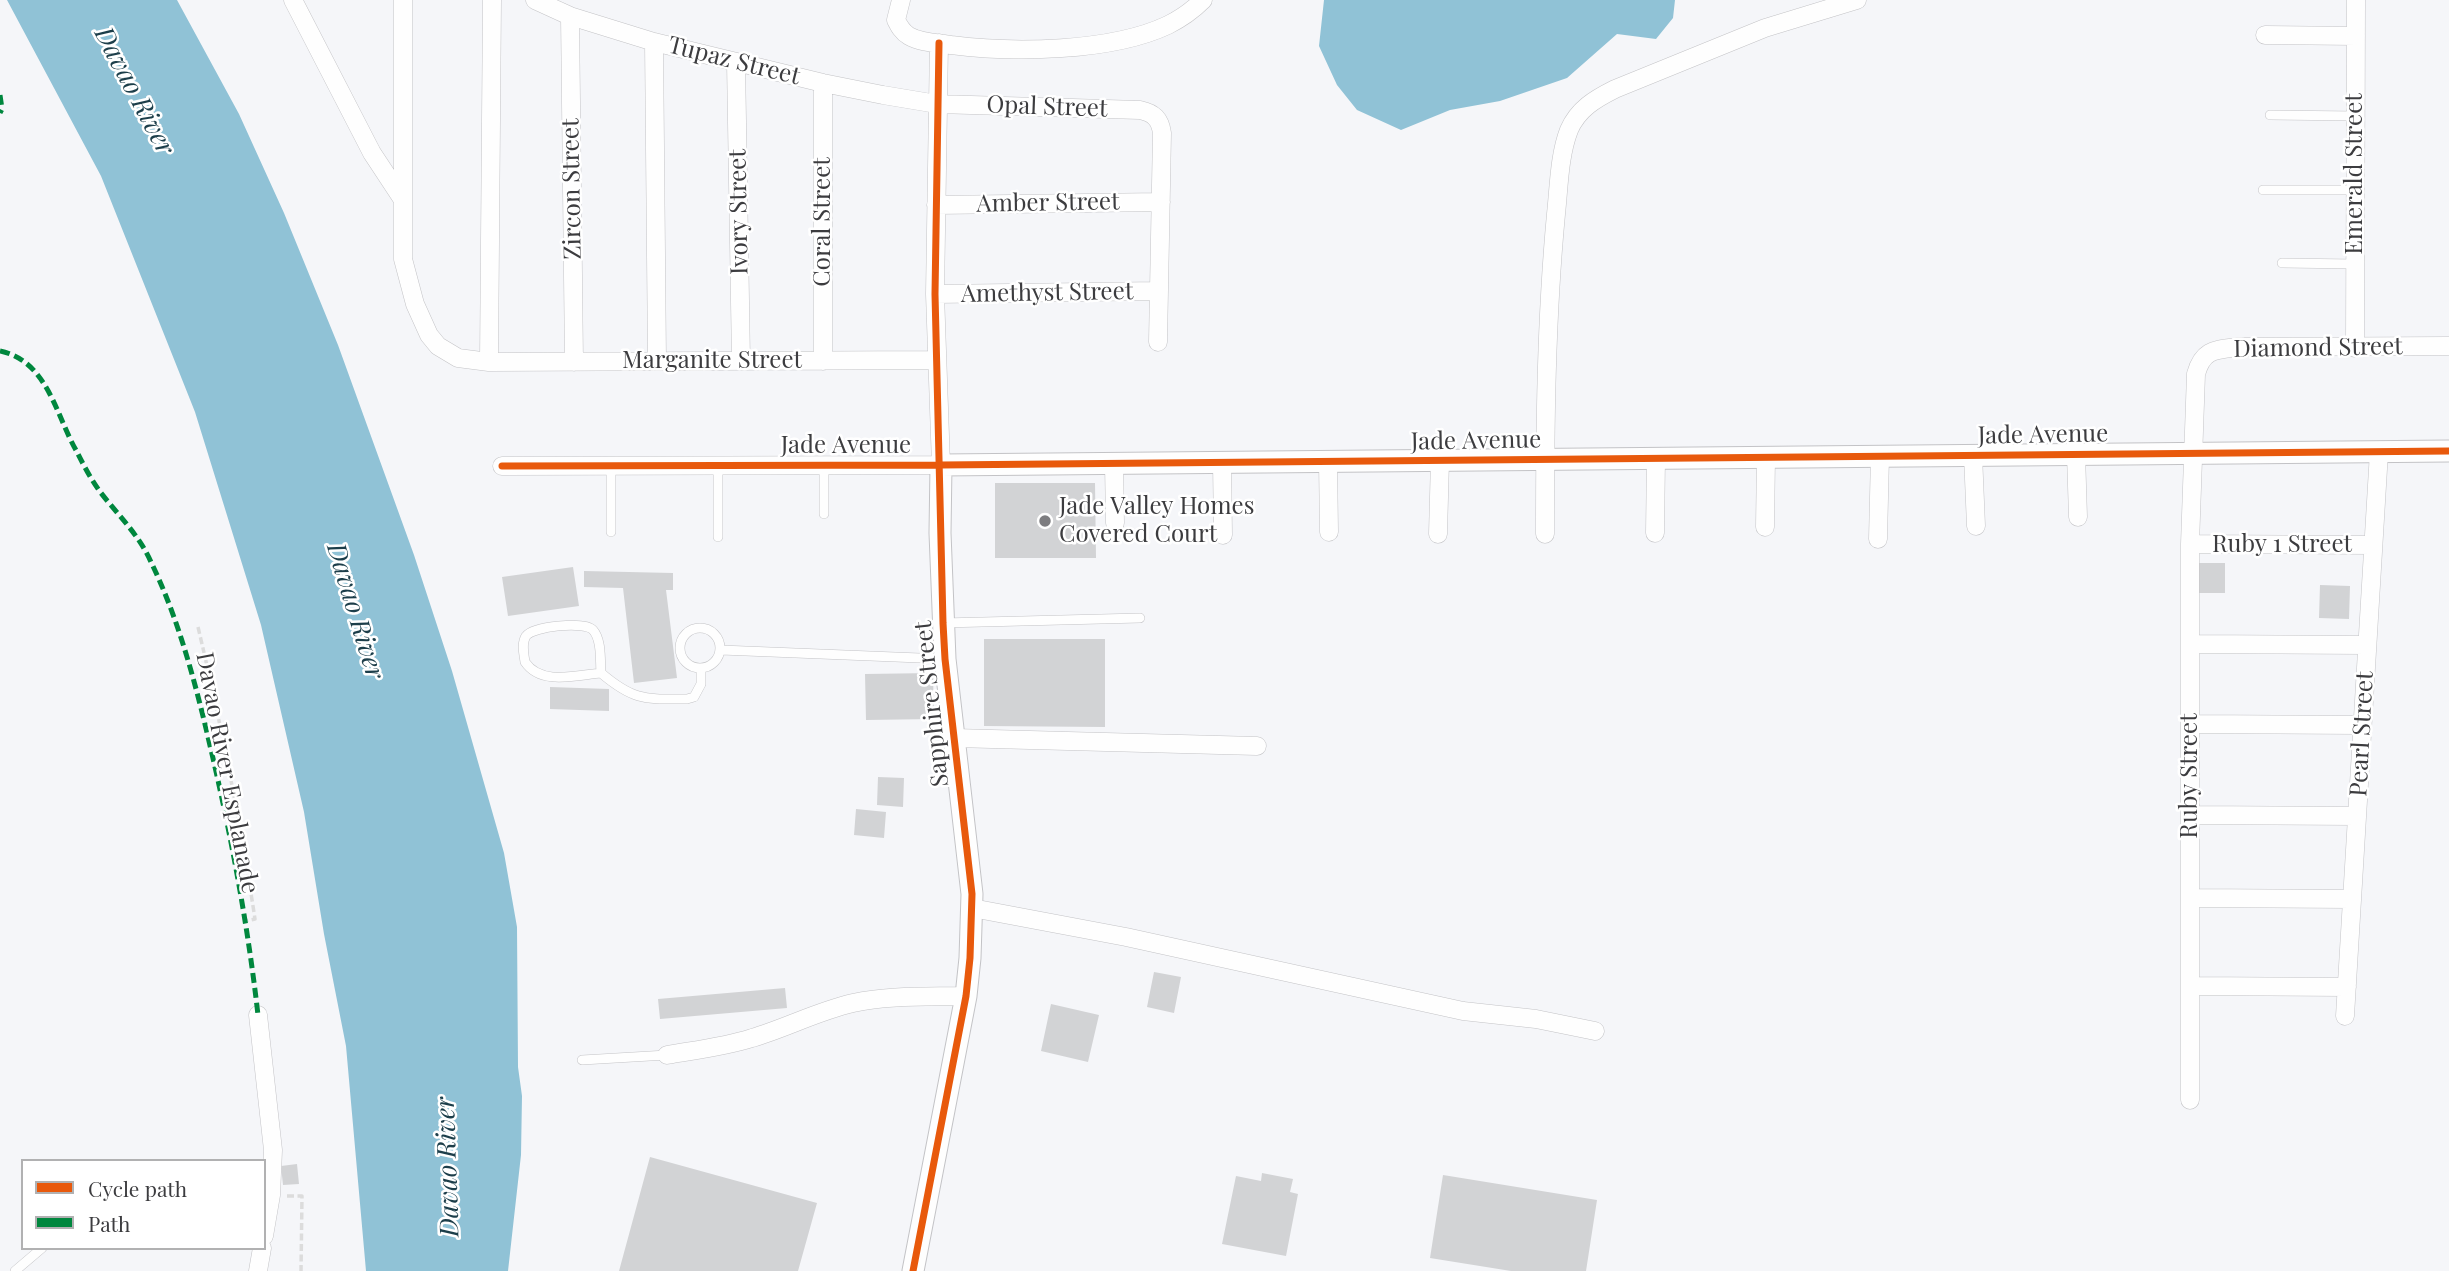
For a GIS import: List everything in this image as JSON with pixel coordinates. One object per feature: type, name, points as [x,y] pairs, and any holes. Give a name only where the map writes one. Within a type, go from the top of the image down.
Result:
[{"type":"street","points":[[293,0],[372,153],[403,200]]},
{"type":"street","name":"Marganite Street","points":[[403,0],[403,259],[415,304],[429,335],[438,346],[458,358],[489,362],[936,360]]},
{"type":"street","points":[[489,362],[492,0]]},
{"type":"street","name":"Tupaz Street","points":[[535,0],[570,16],[654,42],[823,83],[937,104]]},
{"type":"street","points":[[901,0],[896,20],[909,36],[939,44],[1023,50],[1094,44],[1141,34],[1169,24],[1203,0]]},
{"type":"street","points":[[1545,534],[1545,459],[1554,238],[1563,148],[1575,118],[1595,99],[1615,89],[1765,28],[1857,0]]},
{"type":"street","name":"Emerald Street","points":[[2355,348],[2356,0]]},
{"type":"street","name":"Zircon Street","points":[[570,16],[574,362]]},
{"type":"street","points":[[2265,35],[2356,36]]},
{"type":"street","points":[[654,42],[657,361]]},
{"type":"street","name":"Sapphire Street","points":[[913,1271],[966,996],[972,908],[943,623],[935,294],[939,44]]},
{"type":"street","name":"Ivory Street","points":[[736,62],[741,361]]},
{"type":"street","name":"Coral Street","points":[[823,83],[823,360]]},
{"type":"street","name":"Opal Street","points":[[937,104],[1140,110],[1156,117],[1160,123],[1161,202]]},
{"type":"street","points":[[1158,342],[1161,202]]},
{"type":"street","name":"Amber Street","points":[[936,205],[1161,202]]},
{"type":"street","name":"Amethyst Street","points":[[935,294],[1159,291]]},
{"type":"street","name":"Diamond Street","points":[[2193,453],[2196,374],[2204,355],[2216,349],[2449,346]]},
{"type":"street","name":"Jade Avenue","points":[[502,466],[941,465],[2449,451]]},
{"type":"street","name":"Pearl Street","points":[[2346,1016],[2379,452]]},
{"type":"street","name":"Ruby Street","points":[[2190,1100],[2190,544],[2193,453]]},
{"type":"street","points":[[2076,454],[2078,517]]},
{"type":"street","points":[[1973,455],[1976,526]]},
{"type":"street","points":[[1878,539],[1880,456]]},
{"type":"street","points":[[1765,527],[1766,457]]},
{"type":"street","points":[[1655,533],[1656,458]]},
{"type":"street","points":[[1438,534],[1440,460]]},
{"type":"street","points":[[1328,461],[1329,532]]},
{"type":"street","points":[[1222,462],[1223,535]]},
{"type":"street","points":[[1114,463],[1115,523]]},
{"type":"street","name":"Ruby 1 Street","points":[[2190,544],[2374,545]]},
{"type":"street","points":[[2190,644],[2367,645]]},
{"type":"street","points":[[2190,724],[2362,725]]},
{"type":"street","points":[[954,738],[1257,746]]},
{"type":"street","points":[[2190,815],[2357,816]]},
{"type":"street","points":[[2190,898],[2352,899]]},
{"type":"street","points":[[972,908],[1126,937],[1464,1011],[1536,1018],[1595,1031]]},
{"type":"street","points":[[2190,986],[2347,987]]},
{"type":"street","points":[[667,1055],[753,1038],[820,1012],[855,1002],[966,996]]},
{"type":"street","points":[[258,1016],[272,1150],[271,1195],[266,1224]]},
{"type":"street","points":[[258,1271],[262,1250]]},
{"type":"lane","points":[[2270,115],[2356,116]]},
{"type":"lane","points":[[2263,190],[2355,191]]},
{"type":"lane","points":[[2282,263],[2355,264]]},
{"type":"lane","points":[[824,465],[824,514]]},
{"type":"lane","points":[[611,466],[611,532]]},
{"type":"lane","points":[[718,466],[718,537]]},
{"type":"lane","points":[[943,623],[1140,618]]},
{"type":"lane","points":[[601,673],[547,677],[538,675],[525,662],[524,639],[536,629],[581,625],[590,627],[597,637],[601,673],[618,688],[641,698],[694,697],[699,691],[701,669]]},
{"type":"lane","points":[[703,628],[716,636],[721,650],[715,663],[701,669],[687,664],[680,651],[683,636],[688,631],[703,628]]},
{"type":"lane","points":[[721,650],[945,659]]},
{"type":"lane","points":[[582,1060],[667,1055]]},
{"type":"lane","points":[[15,1271],[40,1250]]},
{"type":"path","points":[[301,1271],[302,1196]]},
{"type":"water","name":"Davao River","points":[[7,0],[177,0],[239,114],[284,213],[338,345],[414,555],[452,671],[504,853],[517,927],[518,1067],[522,1096],[521,1155],[508,1271],[366,1271],[346,1046],[304,812],[261,625],[195,412],[101,176]]},
{"type":"water","points":[[1324,0],[1675,0],[1673,18],[1656,39],[1617,34],[1567,78],[1500,101],[1450,110],[1401,130],[1357,110],[1337,85],[1319,46]]},
{"type":"building","name":"Jade Valley Homes Covered Court","points":[[995,483],[1095,483],[1096,558],[995,558]]},
{"type":"building","points":[[2199,563],[2225,563],[2225,593],[2199,593]]},
{"type":"building","points":[[573,567],[579,606],[508,616],[502,577]]},
{"type":"building","points":[[584,571],[673,573],[673,590],[666,590],[677,678],[634,683],[623,588],[584,587]]},
{"type":"building","points":[[2320,585],[2350,586],[2349,619],[2319,618]]},
{"type":"building","points":[[984,639],[1105,639],[1105,727],[984,726]]},
{"type":"building","points":[[933,673],[934,719],[866,720],[865,674]]},
{"type":"building","points":[[550,687],[609,689],[609,711],[550,709]]},
{"type":"building","points":[[878,777],[904,778],[903,807],[877,805]]},
{"type":"building","points":[[856,809],[886,812],[884,838],[854,835]]},
{"type":"building","points":[[1154,972],[1181,977],[1174,1013],[1147,1007]]},
{"type":"building","points":[[785,988],[787,1008],[660,1019],[658,999]]},
{"type":"building","points":[[1051,1004],[1099,1015],[1088,1062],[1041,1051]]},
{"type":"building","points":[[650,1157],[817,1203],[798,1271],[619,1271]]},
{"type":"building","points":[[297,1164],[299,1184],[283,1185],[281,1166]]},
{"type":"building","points":[[1262,1173],[1293,1179],[1290,1192],[1298,1194],[1286,1256],[1222,1244],[1236,1176],[1261,1181]]},
{"type":"building","points":[[1443,1175],[1597,1200],[1586,1271],[1511,1271],[1430,1258]]},
{"type":"marked path","points":[[0,95],[0,113]]},
{"type":"marked path","points":[[0,351],[16,357],[40,378],[91,478],[146,552],[171,608],[194,681],[233,851],[258,1015]]},
{"type":"cycle path","points":[[913,1271],[966,996],[972,894],[943,623],[935,294],[939,43]]},
{"type":"cycle path","points":[[502,466],[941,465],[2449,451]]},
{"type":"place","name":"Jade Valley Homes Covered Court","points":[[1045,521]]}]
